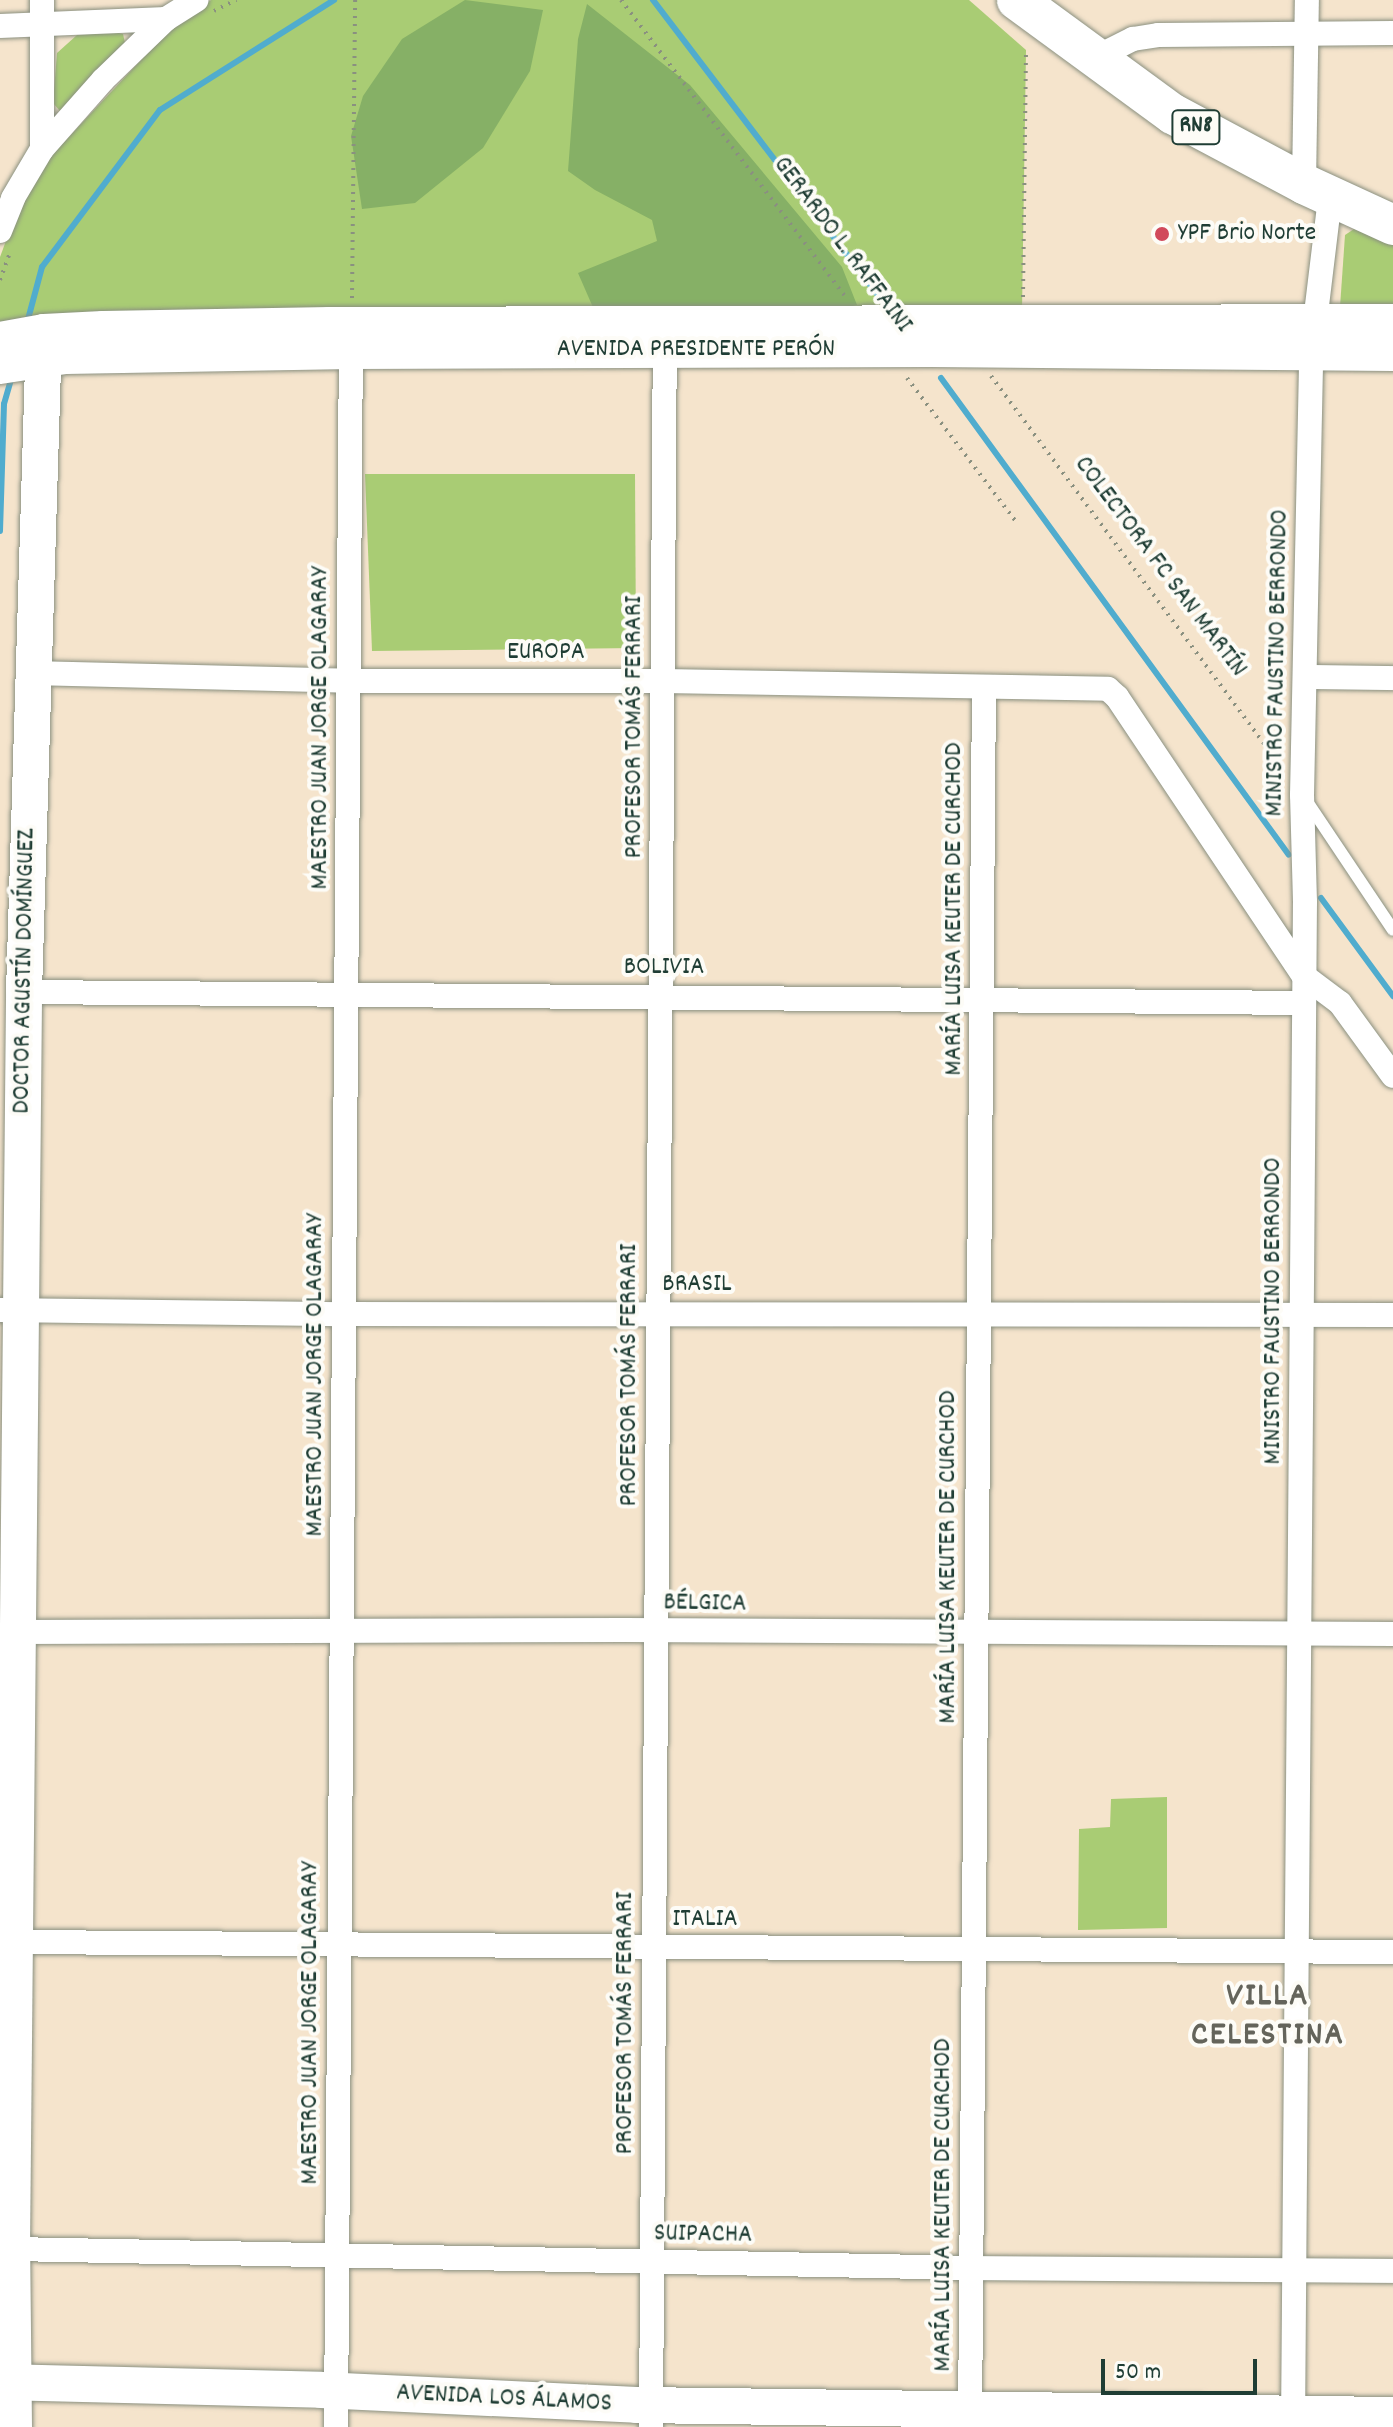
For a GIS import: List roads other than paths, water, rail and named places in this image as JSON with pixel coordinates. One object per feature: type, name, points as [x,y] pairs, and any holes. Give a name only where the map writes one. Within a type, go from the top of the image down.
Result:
[{"type":"main road","name":"RN8","points":[[1017,0],[1093,59],[1173,114],[1317,190],[1393,225]]},
{"type":"main road","name":"AVENIDA PRESIDENTE PERÓN","points":[[1312,338],[1393,322]]},
{"type":"main road","name":"AVENIDA PRESIDENTE PERÓN","points":[[0,340],[43,345],[351,338],[665,336],[1312,338],[1393,353]]},
{"type":"main road","name":"AVENIDA PRESIDENTE PERÓN","points":[[876,336],[971,350],[1022,337]]},
{"type":"main road","name":"AVENIDA PRESIDENTE PERÓN","points":[[0,366],[43,345]]},
{"type":"main road","name":"DOCTOR AGUSTÍN DOMÍNGUEZ","points":[[14,2427],[8,2382],[17,1942],[17,1632],[10,1310],[24,992],[43,345]]},
{"type":"main road","name":"AVENIDA LOS ÁLAMOS","points":[[8,2382],[336,2391],[651,2416],[1294,2420],[1393,2415]]},
{"type":"street","points":[[42,0],[42,149]]},
{"type":"street","name":"MINISTRO FAUSTINO BERRONDO","points":[[1294,2420],[1304,1003],[1302,795],[1317,190],[1306,32],[1307,0]]},
{"type":"street","points":[[0,26],[166,19],[200,8]]},
{"type":"street","points":[[7,237],[13,198],[42,149],[103,80],[166,19]]},
{"type":"street","points":[[1093,59],[1133,39],[1158,35],[1393,33]]},
{"type":"street","name":"PROFESOR TOMÁS FERRARI","points":[[651,2416],[665,336]]},
{"type":"street","name":"MAESTRO JUAN JORGE OLAGARAY","points":[[336,2427],[351,338]]},
{"type":"street","name":"EUROPA","points":[[31,673],[349,681],[663,681],[1108,689],[1117,697],[1304,976]]},
{"type":"street","points":[[1306,677],[1393,678]]},
{"type":"street","name":"MARÍA LUISA KEUTER DE CURCHOD","points":[[970,2417],[984,687]]},
{"type":"street","points":[[1304,976],[1340,1003],[1393,1076]]},
{"type":"street","name":"BOLIVIA","points":[[24,992],[1304,1003]]},
{"type":"street","name":"BRASIL","points":[[10,1310],[344,1314],[1393,1315]]},
{"type":"street","name":"BÉLGICA","points":[[17,1632],[1393,1634]]},
{"type":"street","name":"ITALIA","points":[[17,1942],[1393,1952]]},
{"type":"street","name":"SUIPACHA","points":[[12,2249],[972,2268],[1393,2271]]},
{"type":"lane","points":[[1302,795],[1393,930]]},
{"type":"waterway","points":[[27,323],[42,267],[160,110],[334,0]]},
{"type":"waterway","points":[[653,0],[882,301]]},
{"type":"waterway","points":[[0,531],[4,404],[12,376]]},
{"type":"waterway","points":[[941,378],[1289,855]]},
{"type":"waterway","points":[[1321,898],[1393,996]]},
{"type":"place","name":"YPF Brio Norte","points":[[1162,234]]},
{"type":"district","name":"VILLA CELESTINA","points":[[1268,2016]]}]
